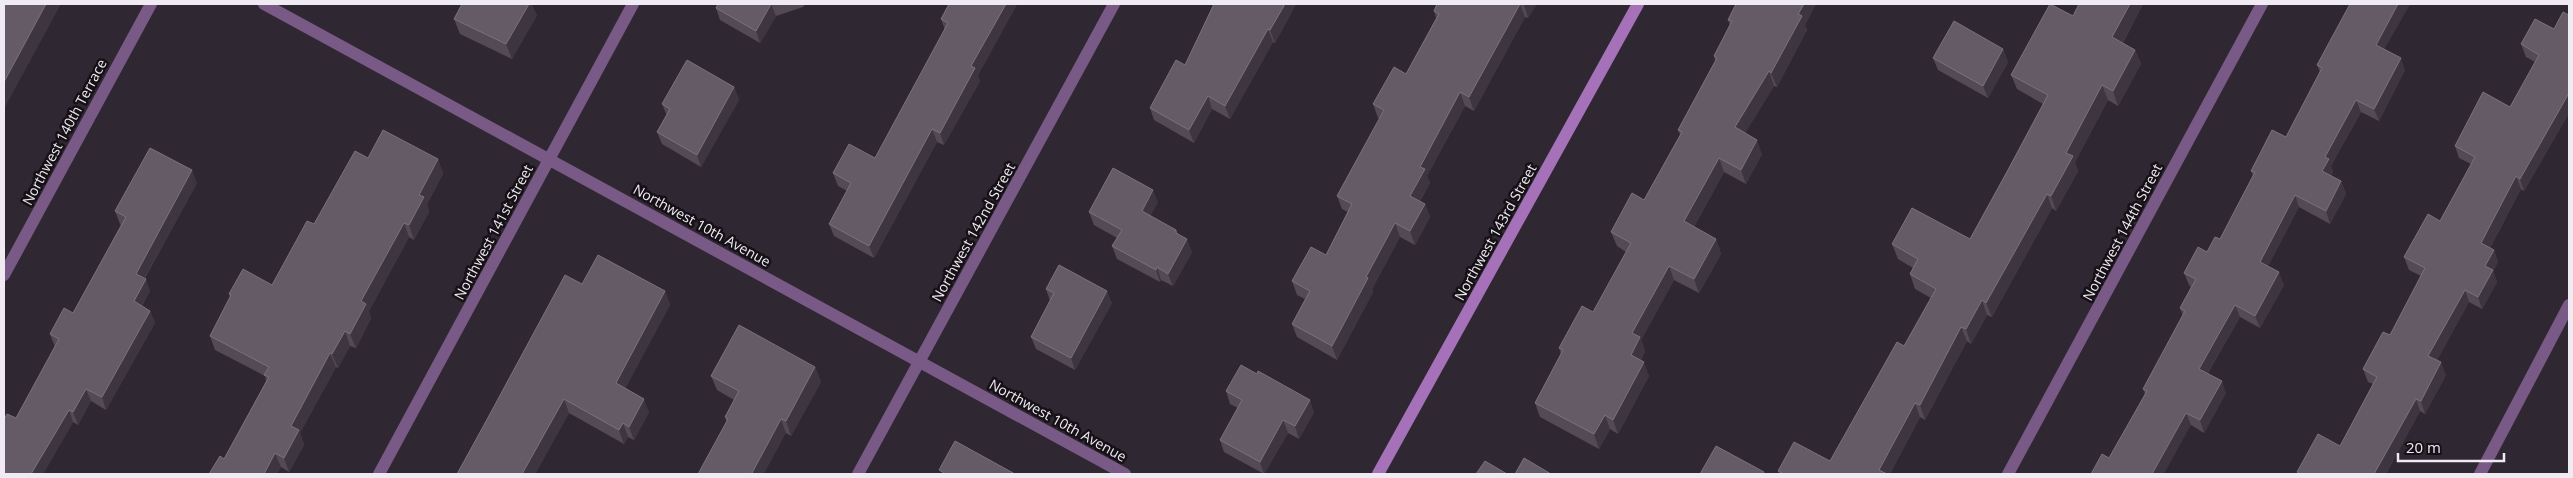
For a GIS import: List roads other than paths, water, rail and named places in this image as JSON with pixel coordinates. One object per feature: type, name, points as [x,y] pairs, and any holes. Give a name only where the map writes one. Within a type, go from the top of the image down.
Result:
[{"type":"street","name":"Northwest 140th Terrace","points":[[4,275],[150,4]]},
{"type":"street","name":"Northwest 10th Avenue","points":[[264,4],[1125,474]]},
{"type":"street","name":"Northwest 141st Street","points":[[379,474],[633,4]]},
{"type":"street","name":"Northwest 142nd Street","points":[[858,474],[1114,4]]},
{"type":"street","name":"Northwest 143rd Street","points":[[1378,474],[1638,4]]},
{"type":"street","name":"Northwest 144th Street","points":[[2008,474],[2262,4]]},
{"type":"street","points":[[2480,474],[2569,305]]}]
